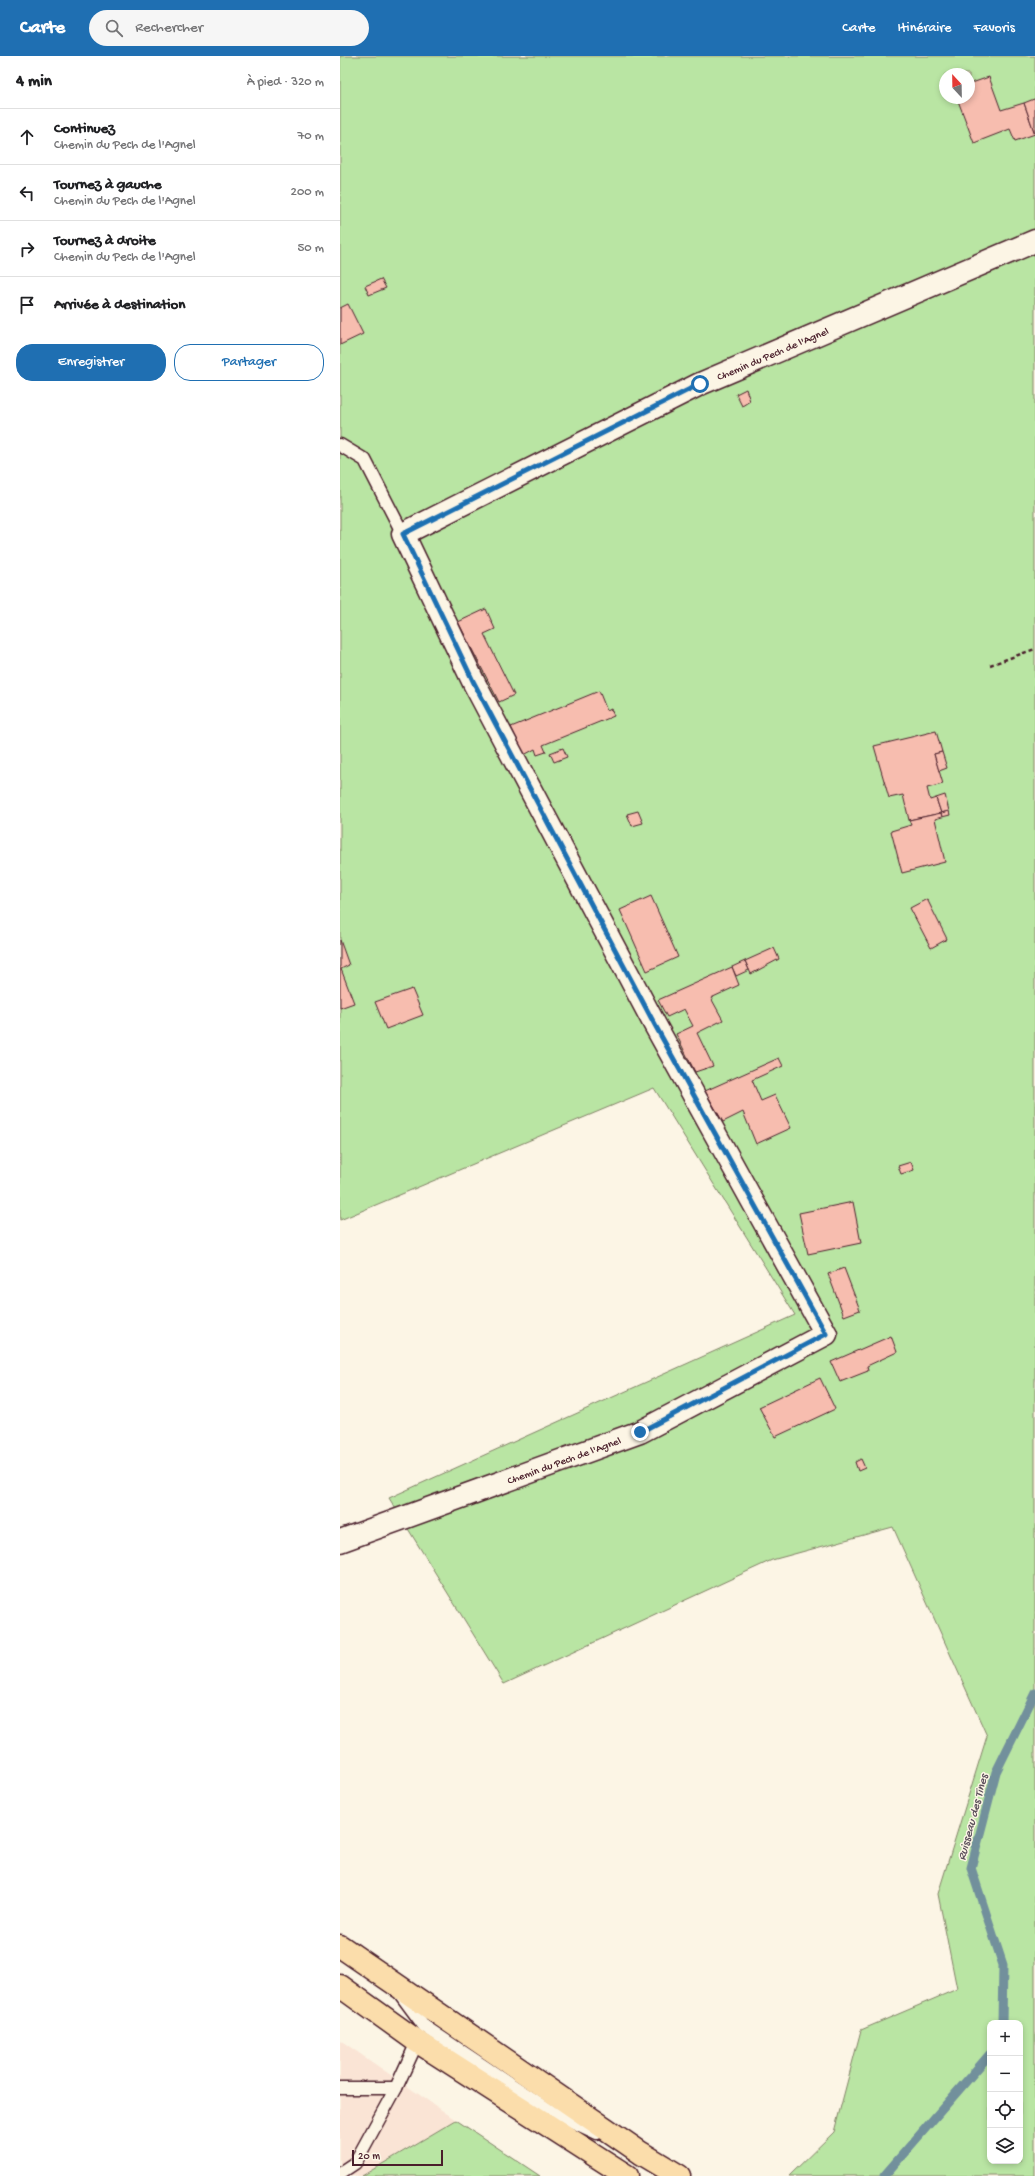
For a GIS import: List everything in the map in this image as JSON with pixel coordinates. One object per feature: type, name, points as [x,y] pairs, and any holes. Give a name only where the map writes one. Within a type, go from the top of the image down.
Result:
[{"type":"main road","points":[[340,1946],[642,2153],[679,2176]]},
{"type":"main road","points":[[340,1986],[421,2034],[627,2176]]},
{"type":"street","name":"Chemin du Pech de l'Agnel","points":[[340,1541],[640,1432],[826,1334],[655,1025],[485,704],[403,534],[700,384],[1035,241]]},
{"type":"lane","points":[[340,445],[365,460],[403,534]]},
{"type":"lane","points":[[390,1981],[421,2034],[554,2114],[642,2153]]},
{"type":"lane","points":[[340,2173],[355,2163],[396,2088],[421,2034]]},
{"type":"lane","points":[[340,2088],[396,2088]]},
{"type":"path","points":[[990,665],[1035,649]]},
{"type":"shaded area","points":[[340,2040],[456,2120],[362,2176],[340,2176]]},
{"type":"green space","points":[[340,56],[1035,56],[1035,2176],[789,2176],[834,2132],[861,2030],[957,1989],[938,1894],[987,1736],[893,1527],[772,1560],[504,1684],[389,1498],[795,1315],[654,1088],[340,1220]]},
{"type":"green space","points":[[456,2120],[540,2176],[362,2176]]},
{"type":"building","points":[[989,77],[1001,110],[1024,103],[1035,134],[1015,141],[1010,129],[974,143],[959,104],[975,104],[975,82]]},
{"type":"building","points":[[1034,99],[1035,100],[1035,134],[1024,103]]},
{"type":"building","points":[[381,279],[386,288],[369,295],[365,286]]},
{"type":"building","points":[[348,304],[363,334],[340,345],[340,308]]},
{"type":"building","points":[[746,389],[750,401],[742,406],[736,394]]},
{"type":"building","points":[[486,609],[495,629],[484,634],[514,695],[499,702],[458,622]]},
{"type":"building","points":[[599,691],[607,711],[611,709],[614,716],[543,745],[546,752],[537,755],[535,749],[524,755],[511,727]]},
{"type":"building","points":[[936,731],[942,752],[934,754],[943,784],[927,788],[930,800],[936,798],[941,813],[909,820],[903,795],[889,798],[874,746]]},
{"type":"building","points":[[563,748],[567,757],[554,762],[550,753]]},
{"type":"building","points":[[942,752],[947,768],[939,771],[934,754]]},
{"type":"building","points":[[945,795],[949,811],[941,813],[936,798]]},
{"type":"building","points":[[638,811],[643,823],[632,826],[627,814]]},
{"type":"building","points":[[949,811],[950,815],[942,817],[941,813]]},
{"type":"building","points":[[941,813],[942,817],[935,819],[945,862],[902,873],[891,831],[911,825],[909,820]]},
{"type":"building","points":[[651,896],[678,957],[647,971],[620,910]]},
{"type":"building","points":[[927,899],[947,939],[931,948],[910,908]]},
{"type":"building","points":[[340,940],[349,965],[341,969],[354,1003],[340,1008]]},
{"type":"building","points":[[774,948],[779,959],[751,974],[745,961]]},
{"type":"building","points":[[745,961],[749,970],[736,976],[732,967]]},
{"type":"building","points":[[732,967],[739,985],[711,998],[723,1020],[697,1033],[713,1066],[695,1072],[676,1034],[693,1026],[684,1009],[667,1017],[658,1000]]},
{"type":"building","points":[[412,989],[423,1015],[386,1029],[375,1002]]},
{"type":"building","points":[[779,1058],[783,1066],[752,1080],[761,1101],[775,1095],[791,1128],[756,1144],[743,1112],[723,1122],[705,1091]]},
{"type":"building","points":[[911,1162],[914,1170],[901,1174],[898,1166]]},
{"type":"building","points":[[853,1202],[861,1243],[808,1254],[799,1213]]},
{"type":"building","points":[[844,1268],[860,1310],[844,1316],[828,1274]]},
{"type":"building","points":[[891,1336],[897,1352],[867,1366],[868,1371],[840,1382],[831,1362]]},
{"type":"building","points":[[820,1378],[835,1409],[775,1437],[759,1407]]},
{"type":"building","points":[[861,1459],[865,1468],[858,1471],[855,1462]]},
{"type":"waterway","name":"Ruisseau des Tines","points":[[1002,2020],[1003,1965],[971,1868],[996,1772],[1035,1693]]},
{"type":"waterway","name":"Ruisseau des Tines","points":[[884,2176],[988,2056]]},
{"type":"route","points":[[640,1432],[826,1334],[655,1025],[474,683],[403,534],[700,384]]}]
